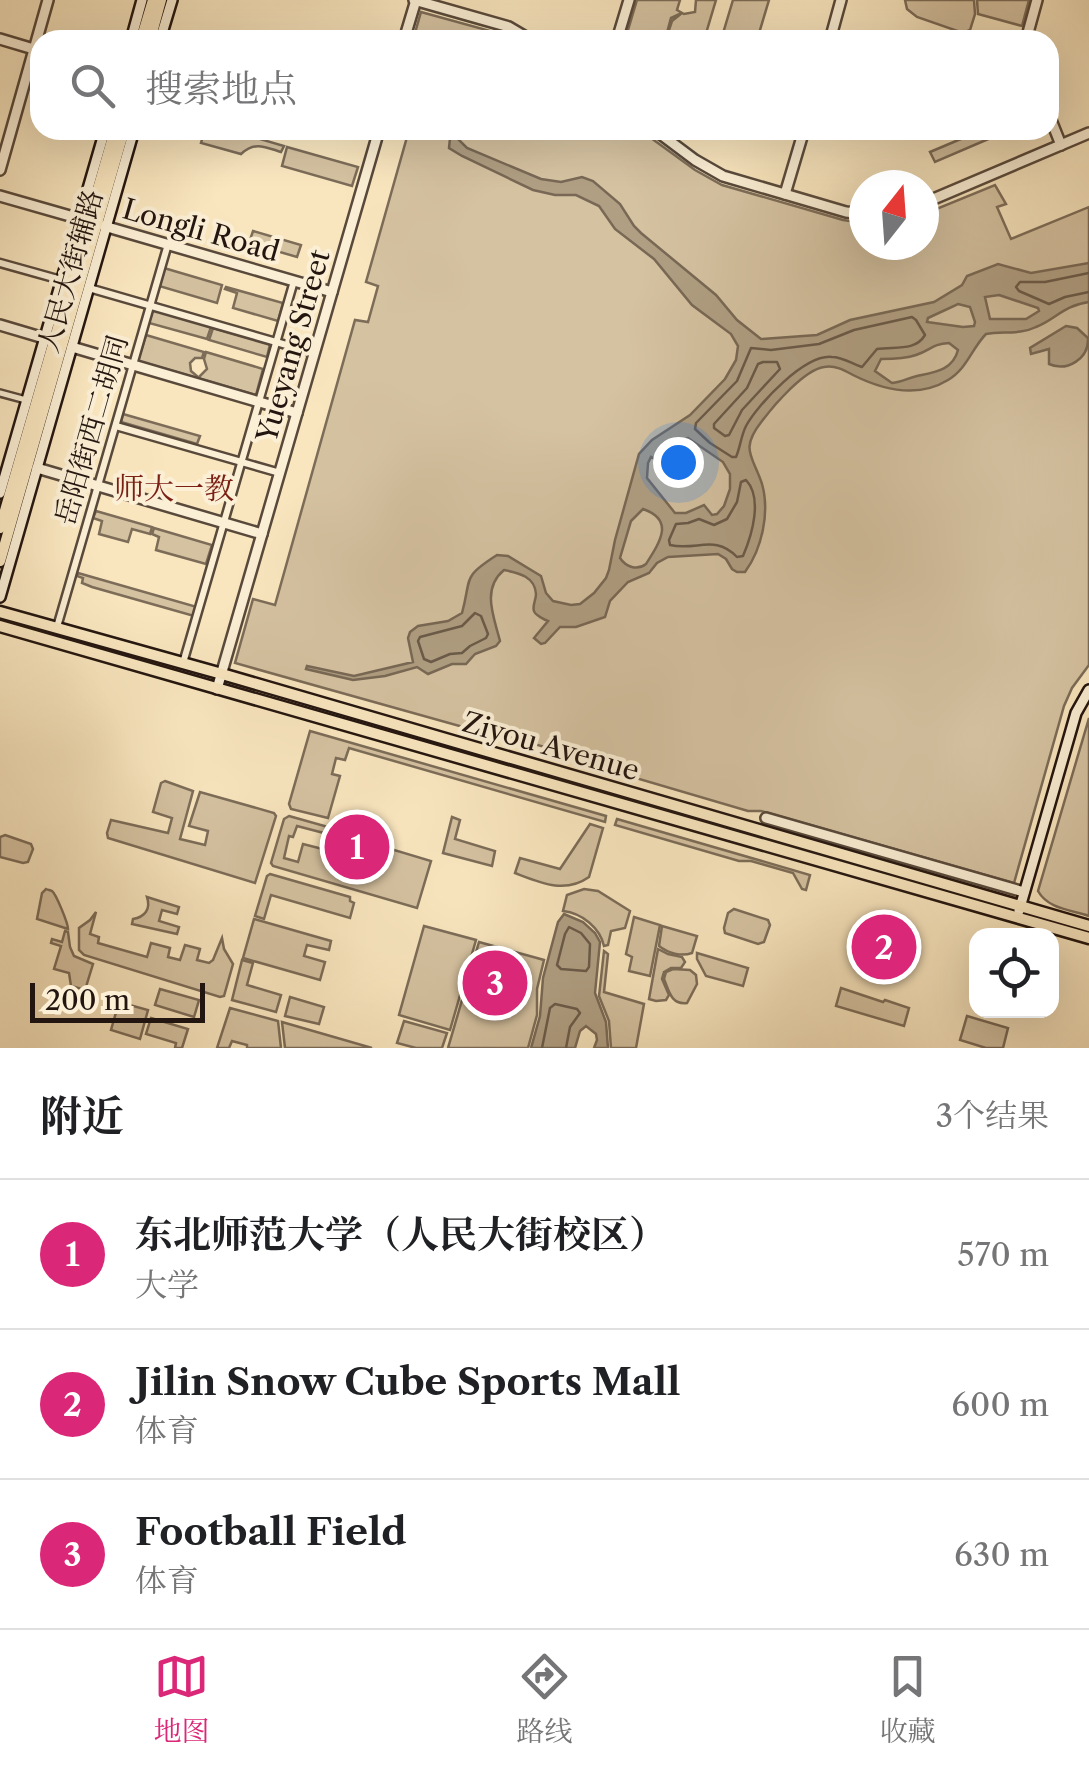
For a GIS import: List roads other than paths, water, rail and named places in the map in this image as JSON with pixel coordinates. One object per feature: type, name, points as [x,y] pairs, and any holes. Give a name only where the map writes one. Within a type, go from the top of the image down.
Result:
[{"type":"main road","points":[[143,30],[149,0]]},
{"type":"main road","points":[[153,30],[162,0]]},
{"type":"main road","points":[[0,561],[113,140]]},
{"type":"main road","points":[[0,528],[49,339],[121,140]]},
{"type":"main road","name":"Ziyou Avenue","points":[[0,612],[222,674],[1019,912],[1089,938]]},
{"type":"main road","name":"Ziyou Avenue","points":[[0,626],[1019,912],[1089,926]]},
{"type":"street","points":[[41,30],[48,0]]},
{"type":"street","points":[[136,30],[149,0]]},
{"type":"street","points":[[163,30],[172,0]]},
{"type":"street","points":[[407,30],[415,0],[513,30]]},
{"type":"street","points":[[620,30],[628,0]]},
{"type":"street","points":[[833,30],[841,0]]},
{"type":"street","points":[[1029,30],[1037,0]]},
{"type":"street","points":[[0,40],[30,48]]},
{"type":"street","points":[[0,170],[30,73]]},
{"type":"street","points":[[939,197],[1089,133]]},
{"type":"street","points":[[0,493],[5,459],[49,339],[61,280],[93,222],[104,140]]},
{"type":"street","name":"人民大街辅路","points":[[0,597],[89,288],[93,222],[130,140]]},
{"type":"street","name":"Yueyang Street","points":[[217,689],[375,140]]},
{"type":"street","points":[[669,140],[715,172],[849,212]]},
{"type":"street","points":[[785,194],[801,140]]},
{"type":"street","points":[[1059,140],[1061,145]]},
{"type":"street","name":"Longli Road","points":[[0,196],[332,292]]},
{"type":"street","name":"岳阳街西二胡同","points":[[57,628],[168,244]]},
{"type":"street","points":[[0,262],[61,280]]},
{"type":"street","points":[[183,663],[294,281]]},
{"type":"street","points":[[89,288],[314,353]]},
{"type":"street","points":[[0,325],[49,339]]},
{"type":"street","points":[[72,348],[297,413]]},
{"type":"street","points":[[0,392],[27,400]]},
{"type":"street","points":[[116,426],[280,473]]},
{"type":"street","points":[[37,468],[262,534]]},
{"type":"street","points":[[1019,912],[1073,723],[1089,690]]},
{"type":"street","points":[[766,818],[1024,892]]},
{"type":"water","points":[[450,140],[459,140],[467,148],[541,179],[561,182],[582,177],[593,181],[620,204],[641,233],[716,295],[737,320],[761,339],[817,335],[850,320],[934,302],[962,285],[967,276],[998,264],[1031,273],[1089,263],[1089,302],[1072,306],[1030,329],[986,334],[955,375],[936,386],[912,391],[888,388],[832,367],[816,370],[799,381],[767,414],[751,439],[750,453],[762,484],[765,518],[756,552],[745,572],[732,569],[718,554],[668,557],[649,573],[628,582],[610,601],[605,617],[576,627],[560,627],[541,644],[534,638],[548,621],[534,611],[533,583],[525,576],[504,570],[491,594],[500,641],[475,654],[466,664],[452,664],[428,674],[417,667],[353,680],[306,669],[307,666],[354,676],[413,662],[410,632],[462,613],[473,574],[497,555],[508,556],[541,576],[553,601],[580,604],[606,578],[639,454],[652,440],[690,415],[725,379],[736,360],[738,346],[731,334],[692,305],[654,259],[615,229],[599,206],[576,195],[533,190],[449,148]],"holes":[[[999,295],[1038,308],[1039,311],[1026,319],[990,319],[985,297]],[[958,304],[970,307],[974,326],[927,322]],[[949,343],[958,350],[952,362],[942,369],[892,383],[875,371],[881,359],[912,356]],[[688,438],[723,462],[730,474],[730,489],[717,514],[712,515],[704,505],[675,513],[647,478],[651,457],[660,461]],[[643,509],[662,525],[656,548],[646,564],[639,567],[625,564],[620,558],[631,521]]]},
{"type":"water","points":[[1066,326],[1077,328],[1088,338],[1085,352],[1076,362],[1063,366],[1049,364],[1049,349],[1031,354],[1030,348]]},
{"type":"water","points":[[564,914],[583,922],[600,942],[595,993],[606,1022],[608,1048],[594,1048],[596,1034],[586,1026],[580,1031],[575,1048],[531,1048],[540,1016],[543,978],[558,922]]},
{"type":"place","name":"东北师范大学（人民大街校区）","points":[[357,847]]},
{"type":"place","name":"Jilin Snow Cube Sports Mall","points":[[884,947]]},
{"type":"place","name":"Football Field","points":[[495,983]]},
{"type":"district","name":"师大一教","points":[[174,489]]}]
